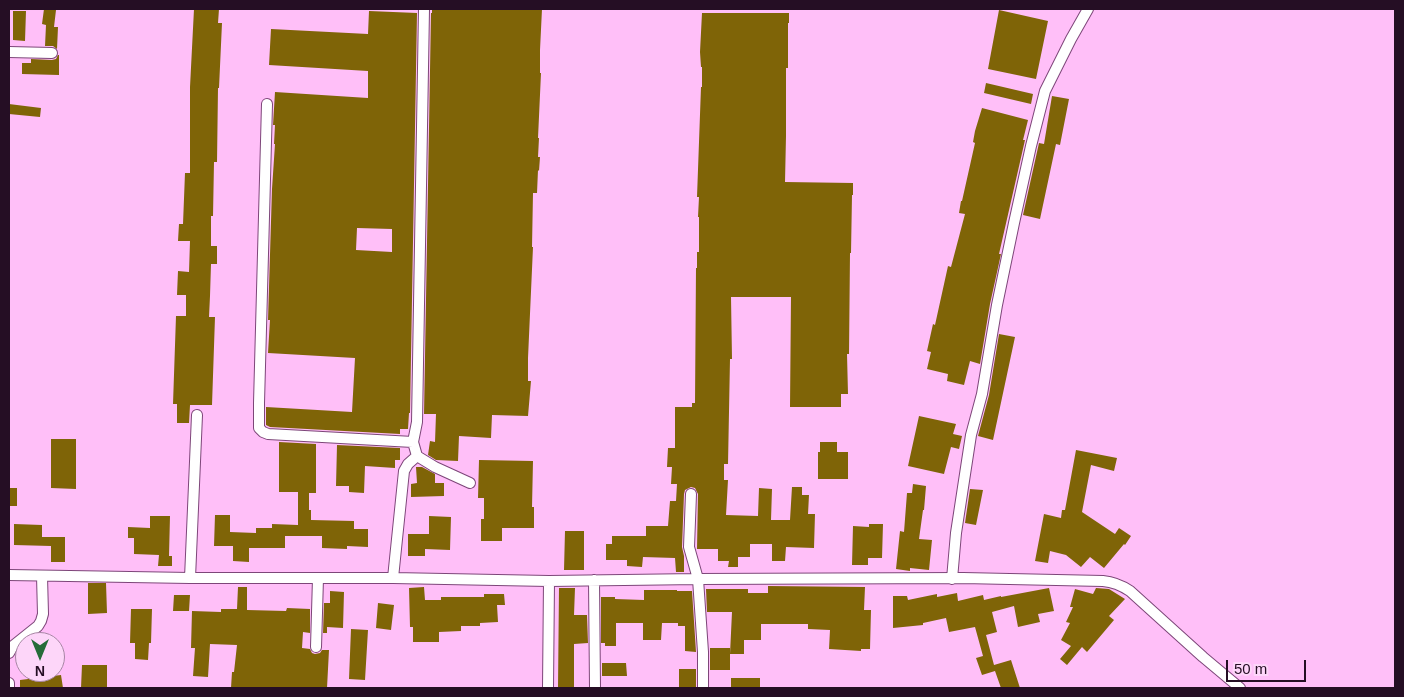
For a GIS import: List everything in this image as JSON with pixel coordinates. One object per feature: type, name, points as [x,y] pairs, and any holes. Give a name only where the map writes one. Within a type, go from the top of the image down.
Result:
[{"type":"street","points":[[424,9],[417,422],[413,442],[417,456],[436,467],[470,482]]},
{"type":"street","points":[[952,578],[956,533],[971,436],[982,394],[1014,222],[1045,91],[1070,39],[1088,9]]},
{"type":"street","points":[[9,52],[52,53]]},
{"type":"street","points":[[267,104],[259,428],[268,434],[413,442]]},
{"type":"street","points":[[190,578],[197,415]]},
{"type":"street","points":[[393,578],[404,471],[408,464],[417,456]]},
{"type":"street","points":[[691,494],[689,547],[698,578],[702,688]]},
{"type":"street","points":[[9,575],[549,581],[698,578],[952,578],[1113,582],[1130,591],[1240,688]]},
{"type":"street","points":[[9,653],[41,621],[43,614],[42,576]]},
{"type":"street","points":[[316,647],[318,578]]},
{"type":"street","points":[[594,580],[595,688]]},
{"type":"street","points":[[548,688],[549,581]]},
{"type":"street","points":[[9,683],[9,688]]},
{"type":"building","points":[[44,9],[56,10],[54,27],[58,27],[57,49],[53,46],[45,46],[46,25],[42,24]]},
{"type":"building","points":[[194,9],[219,9],[218,23],[222,23],[218,88],[217,162],[214,162],[213,216],[211,216],[211,246],[217,246],[217,264],[211,264],[209,317],[215,317],[212,405],[190,405],[189,423],[177,423],[177,404],[173,404],[176,316],[186,316],[186,295],[177,295],[178,271],[189,272],[190,241],[178,241],[179,224],[183,224],[185,173],[190,173],[190,87]]},
{"type":"building","points":[[432,9],[542,9],[538,138],[538,157],[540,157],[537,193],[533,193],[533,247],[528,358],[528,381],[531,381],[528,416],[492,415],[491,438],[459,436],[458,461],[436,460],[428,455],[430,441],[435,442],[436,414],[424,414]]},
{"type":"building","points":[[999,10],[1048,21],[1036,79],[988,69]]},
{"type":"building","points":[[13,11],[26,11],[25,41],[13,40]]},
{"type":"building","points":[[369,11],[417,13],[410,413],[408,429],[400,429],[400,434],[270,427],[266,425],[266,407],[352,412],[355,358],[268,353],[275,92],[368,98],[368,71],[269,65],[271,29],[368,34]],"holes":[[[357,228],[392,229],[392,252],[356,250]]]},
{"type":"building","points":[[702,13],[789,13],[788,68],[786,68],[785,182],[853,183],[849,354],[847,354],[848,394],[841,394],[841,407],[790,407],[791,297],[731,297],[732,359],[730,359],[728,464],[724,464],[724,480],[728,480],[726,515],[758,516],[759,488],[772,489],[771,520],[790,520],[792,487],[802,487],[802,495],[809,495],[808,514],[815,514],[814,548],[786,547],[785,561],[772,561],[772,544],[750,544],[750,557],[738,557],[738,567],[728,567],[729,561],[718,561],[718,549],[697,549],[698,494],[695,488],[691,487],[685,490],[684,494],[682,547],[684,572],[676,572],[675,558],[643,557],[642,567],[627,566],[627,560],[606,560],[606,544],[612,544],[612,536],[646,536],[646,526],[668,526],[670,501],[676,501],[677,484],[671,484],[672,467],[667,467],[668,448],[675,448],[675,407],[692,407],[692,403],[695,403],[696,268],[697,252],[699,252],[699,197],[697,197],[702,87],[700,52]]},
{"type":"building","points":[[58,55],[59,75],[22,74],[22,63],[31,63],[31,59],[52,60],[56,59]]},
{"type":"building","points":[[986,83],[1033,94],[1031,104],[984,93]]},
{"type":"building","points":[[1052,96],[1069,99],[1060,145],[1056,144],[1040,219],[1023,215],[1039,143],[1044,144]]},
{"type":"building","points":[[9,104],[41,108],[40,117],[9,114]]},
{"type":"building","points":[[982,108],[1028,120],[999,254],[1001,254],[980,364],[970,361],[964,385],[947,381],[948,374],[927,369],[931,352],[927,351],[933,324],[935,325],[948,266],[951,267],[965,214],[959,213],[975,143],[973,142],[975,131]]},
{"type":"building","points":[[999,334],[1015,337],[993,440],[978,436],[989,395]]},
{"type":"building","points":[[919,416],[956,424],[953,434],[962,436],[959,449],[951,447],[944,474],[908,466]]},
{"type":"building","points":[[51,439],[76,439],[76,489],[51,488]]},
{"type":"building","points":[[279,442],[316,444],[316,493],[309,493],[311,520],[354,521],[354,529],[368,529],[368,547],[347,546],[347,549],[322,548],[322,536],[285,536],[285,548],[249,548],[249,562],[233,561],[233,546],[214,546],[215,515],[230,515],[230,532],[256,533],[256,528],[272,528],[272,524],[298,525],[298,492],[279,492]]},
{"type":"building","points":[[820,442],[837,442],[837,452],[848,452],[848,479],[818,479]]},
{"type":"building","points":[[337,445],[400,448],[400,460],[395,460],[395,468],[365,466],[364,493],[349,492],[349,486],[336,486]]},
{"type":"building","points":[[1076,450],[1117,458],[1114,471],[1091,465],[1082,512],[1115,534],[1119,528],[1131,536],[1104,568],[1090,557],[1081,567],[1066,555],[1050,551],[1048,563],[1035,561],[1044,514],[1061,518],[1062,510],[1065,510]]},
{"type":"building","points":[[479,460],[533,461],[532,507],[534,507],[534,528],[502,528],[502,541],[481,541],[481,519],[484,519],[484,498],[478,498]]},
{"type":"building","points":[[416,467],[422,467],[435,474],[435,483],[444,483],[444,496],[411,497],[411,484],[417,483]]},
{"type":"building","points":[[913,484],[926,486],[919,539],[932,540],[929,570],[910,568],[910,571],[896,569],[900,531],[904,532],[907,493],[912,493]]},
{"type":"building","points":[[9,488],[17,488],[17,506],[9,506]]},
{"type":"building","points":[[970,489],[983,490],[976,525],[965,523]]},
{"type":"building","points":[[150,516],[170,516],[169,556],[172,556],[172,566],[158,566],[159,555],[134,554],[134,538],[128,538],[128,527],[150,528]]},
{"type":"building","points":[[429,516],[451,517],[450,550],[425,549],[425,556],[408,556],[408,534],[429,534]]},
{"type":"building","points":[[14,524],[42,525],[42,537],[65,537],[65,562],[51,562],[51,546],[14,545]]},
{"type":"building","points":[[869,524],[883,524],[882,558],[868,558],[868,565],[852,565],[853,526],[869,527]]},
{"type":"building","points":[[565,531],[584,531],[584,570],[564,570]]},
{"type":"building","points":[[88,583],[106,583],[107,613],[88,614]]},
{"type":"building","points":[[768,586],[865,587],[864,610],[871,610],[870,649],[861,649],[861,651],[829,649],[830,630],[808,629],[808,624],[761,624],[761,640],[744,640],[744,654],[730,654],[732,612],[707,612],[706,589],[748,589],[748,593],[768,593]]},
{"type":"building","points":[[238,587],[247,587],[247,610],[286,611],[287,608],[310,609],[310,633],[303,632],[302,648],[310,649],[315,654],[320,653],[322,650],[329,650],[327,688],[231,688],[237,645],[210,644],[208,677],[193,676],[195,648],[191,648],[192,611],[221,612],[221,609],[237,609]]},
{"type":"building","points":[[424,587],[425,600],[441,600],[441,597],[484,597],[484,594],[504,594],[505,605],[497,605],[498,622],[480,623],[480,626],[461,626],[461,631],[439,632],[439,642],[413,642],[413,627],[410,627],[409,588]]},
{"type":"building","points":[[559,588],[575,588],[574,615],[587,615],[588,643],[574,644],[574,687],[558,687]]},
{"type":"building","points":[[1049,588],[1054,611],[1038,614],[1040,622],[1018,627],[1014,606],[992,612],[997,632],[986,635],[994,665],[1011,660],[1020,688],[1001,688],[995,671],[982,675],[976,658],[983,656],[975,627],[949,632],[946,618],[923,623],[923,625],[893,628],[893,596],[907,596],[908,600],[937,594],[937,597],[957,593],[958,601],[983,595],[984,600]]},
{"type":"building","points":[[1096,588],[1109,589],[1125,599],[1109,616],[1114,620],[1087,652],[1082,647],[1067,665],[1060,659],[1071,646],[1061,640],[1070,623],[1066,622],[1073,607],[1070,607],[1075,589],[1093,594]]},
{"type":"building","points":[[644,590],[692,591],[696,652],[685,651],[685,626],[678,626],[678,623],[662,623],[661,640],[643,640],[643,623],[616,623],[616,646],[605,646],[605,643],[601,643],[601,597],[644,600]]},
{"type":"building","points":[[330,591],[344,592],[343,628],[327,627],[327,633],[323,633],[324,603],[330,603]]},
{"type":"building","points":[[174,595],[190,595],[189,611],[173,611]]},
{"type":"building","points":[[378,603],[394,605],[391,630],[376,628]]},
{"type":"building","points":[[131,609],[152,609],[151,643],[149,643],[148,660],[135,659],[135,643],[130,643]]},
{"type":"building","points":[[351,629],[368,630],[365,680],[349,679]]},
{"type":"building","points":[[710,648],[730,648],[730,670],[710,670]]},
{"type":"building","points":[[602,663],[626,663],[627,676],[602,676]]},
{"type":"building","points":[[82,665],[107,665],[107,688],[81,688]]},
{"type":"building","points":[[679,669],[696,669],[696,688],[679,688]]},
{"type":"building","points":[[731,678],[760,678],[760,688],[731,688]]},
{"type":"building","points":[[20,682],[62,682],[63,688],[20,688]]}]
